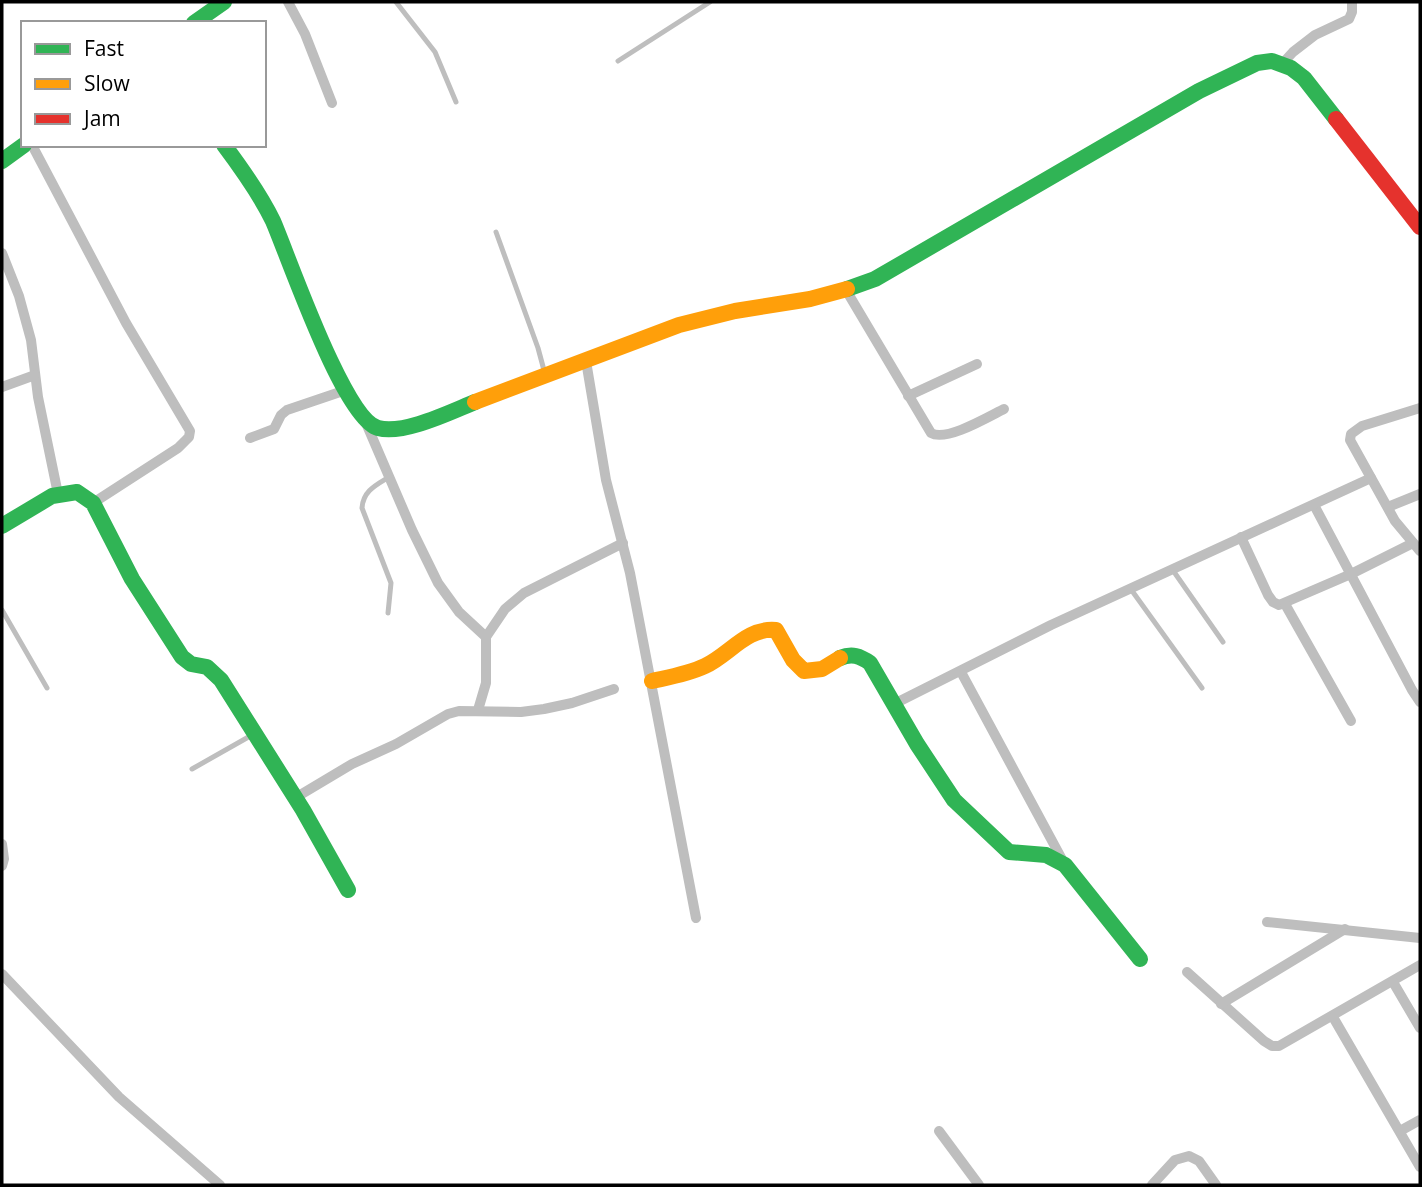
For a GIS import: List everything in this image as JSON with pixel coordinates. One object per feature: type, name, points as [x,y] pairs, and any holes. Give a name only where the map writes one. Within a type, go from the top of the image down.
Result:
[{"type":"main road","points":[[197,21],[224,2]]},
{"type":"main road","points":[[225,147],[255,189],[272,221],[359,415],[366,423],[386,429],[431,419],[702,317],[810,299],[875,279],[1140,125],[1247,67],[1265,61],[1283,63],[1304,78],[1420,227]]},
{"type":"main road","points":[[2,161],[21,147]]},
{"type":"main road","points":[[2,526],[58,494],[77,492],[93,503],[132,579],[170,640],[187,662],[202,664],[213,671],[295,798],[348,890]]},
{"type":"main road","points":[[652,681],[690,673],[709,665],[754,633],[767,627],[776,630],[793,660],[804,671],[818,671],[848,655],[863,657],[870,663],[954,800],[1009,852],[1046,855],[1065,865],[1140,959]]},
{"type":"street","points":[[288,2],[305,34],[332,103]]},
{"type":"street","points":[[1283,63],[1315,35],[1349,19],[1352,2]]},
{"type":"street","points":[[33,147],[122,316],[190,431],[189,437],[178,448],[93,503]]},
{"type":"street","points":[[2,253],[19,296],[31,340],[47,446],[58,494]]},
{"type":"street","points":[[846,290],[926,426],[936,436],[950,434],[1004,409]]},
{"type":"street","points":[[586,361],[607,480],[652,681],[696,918]]},
{"type":"street","points":[[908,396],[977,364]]},
{"type":"street","points":[[2,387],[35,374]]},
{"type":"street","points":[[250,438],[274,429],[281,415],[287,410],[346,390]]},
{"type":"street","points":[[1241,537],[1268,595],[1279,605],[1416,547],[1388,507],[1350,440],[1351,434],[1362,426],[1420,408]]},
{"type":"street","points":[[366,423],[412,530],[443,592],[459,612],[486,637]]},
{"type":"street","points":[[894,704],[1051,625],[1371,478]]},
{"type":"street","points":[[1388,507],[1420,494]]},
{"type":"street","points":[[1314,505],[1420,702]]},
{"type":"street","points":[[478,710],[486,683],[486,637],[505,609],[524,593],[623,543]]},
{"type":"street","points":[[1285,604],[1351,721]]},
{"type":"street","points":[[961,672],[1065,865]]},
{"type":"street","points":[[295,798],[352,764],[415,734],[434,721],[459,711],[520,712],[544,709],[614,689]]},
{"type":"street","points":[[2,844],[2,866]]},
{"type":"street","points":[[1267,922],[1420,938]]},
{"type":"street","points":[[1221,1004],[1345,929]]},
{"type":"street","points":[[1187,972],[1272,1046],[1289,1042],[1420,965]]},
{"type":"street","points":[[2,974],[119,1097],[220,1185]]},
{"type":"street","points":[[1393,982],[1420,1028]]},
{"type":"street","points":[[1333,1017],[1420,1167]]},
{"type":"street","points":[[1399,1131],[1420,1120]]},
{"type":"street","points":[[939,1131],[979,1185]]},
{"type":"street","points":[[1152,1185],[1175,1160],[1189,1156],[1199,1161],[1216,1185]]},
{"type":"lane","points":[[396,2],[435,52],[456,102]]},
{"type":"lane","points":[[618,61],[710,2]]},
{"type":"lane","points":[[496,232],[546,377]]},
{"type":"lane","points":[[388,613],[391,583],[362,508],[362,500],[373,487],[389,477]]},
{"type":"lane","points":[[1172,569],[1223,642]]},
{"type":"lane","points":[[1130,588],[1202,688]]},
{"type":"lane","points":[[2,610],[47,688]]},
{"type":"lane","points":[[192,769],[254,733]]},
{"type":"traffic: fast","points":[[197,21],[224,2]]},
{"type":"traffic: fast","points":[[847,289],[875,279],[1199,91],[1257,63],[1272,61],[1291,68],[1304,78],[1336,119]]},
{"type":"traffic: fast","points":[[2,161],[21,147]]},
{"type":"traffic: fast","points":[[225,147],[268,211],[334,368],[364,418],[378,428],[401,428],[475,402]]},
{"type":"traffic: fast","points":[[2,526],[52,496],[77,492],[93,503],[132,579],[182,657],[191,664],[207,667],[221,680],[303,810],[348,890]]},
{"type":"traffic: fast","points":[[840,658],[856,656],[870,663],[917,744],[954,800],[1009,852],[1046,855],[1065,865],[1140,959]]},
{"type":"traffic: slow","points":[[475,402],[679,325],[847,289]]},
{"type":"traffic: slow","points":[[652,681],[705,666],[747,637],[766,630],[776,630],[793,660],[804,671],[822,669],[840,658]]},
{"type":"traffic: jam","points":[[1336,119],[1420,227]]}]
